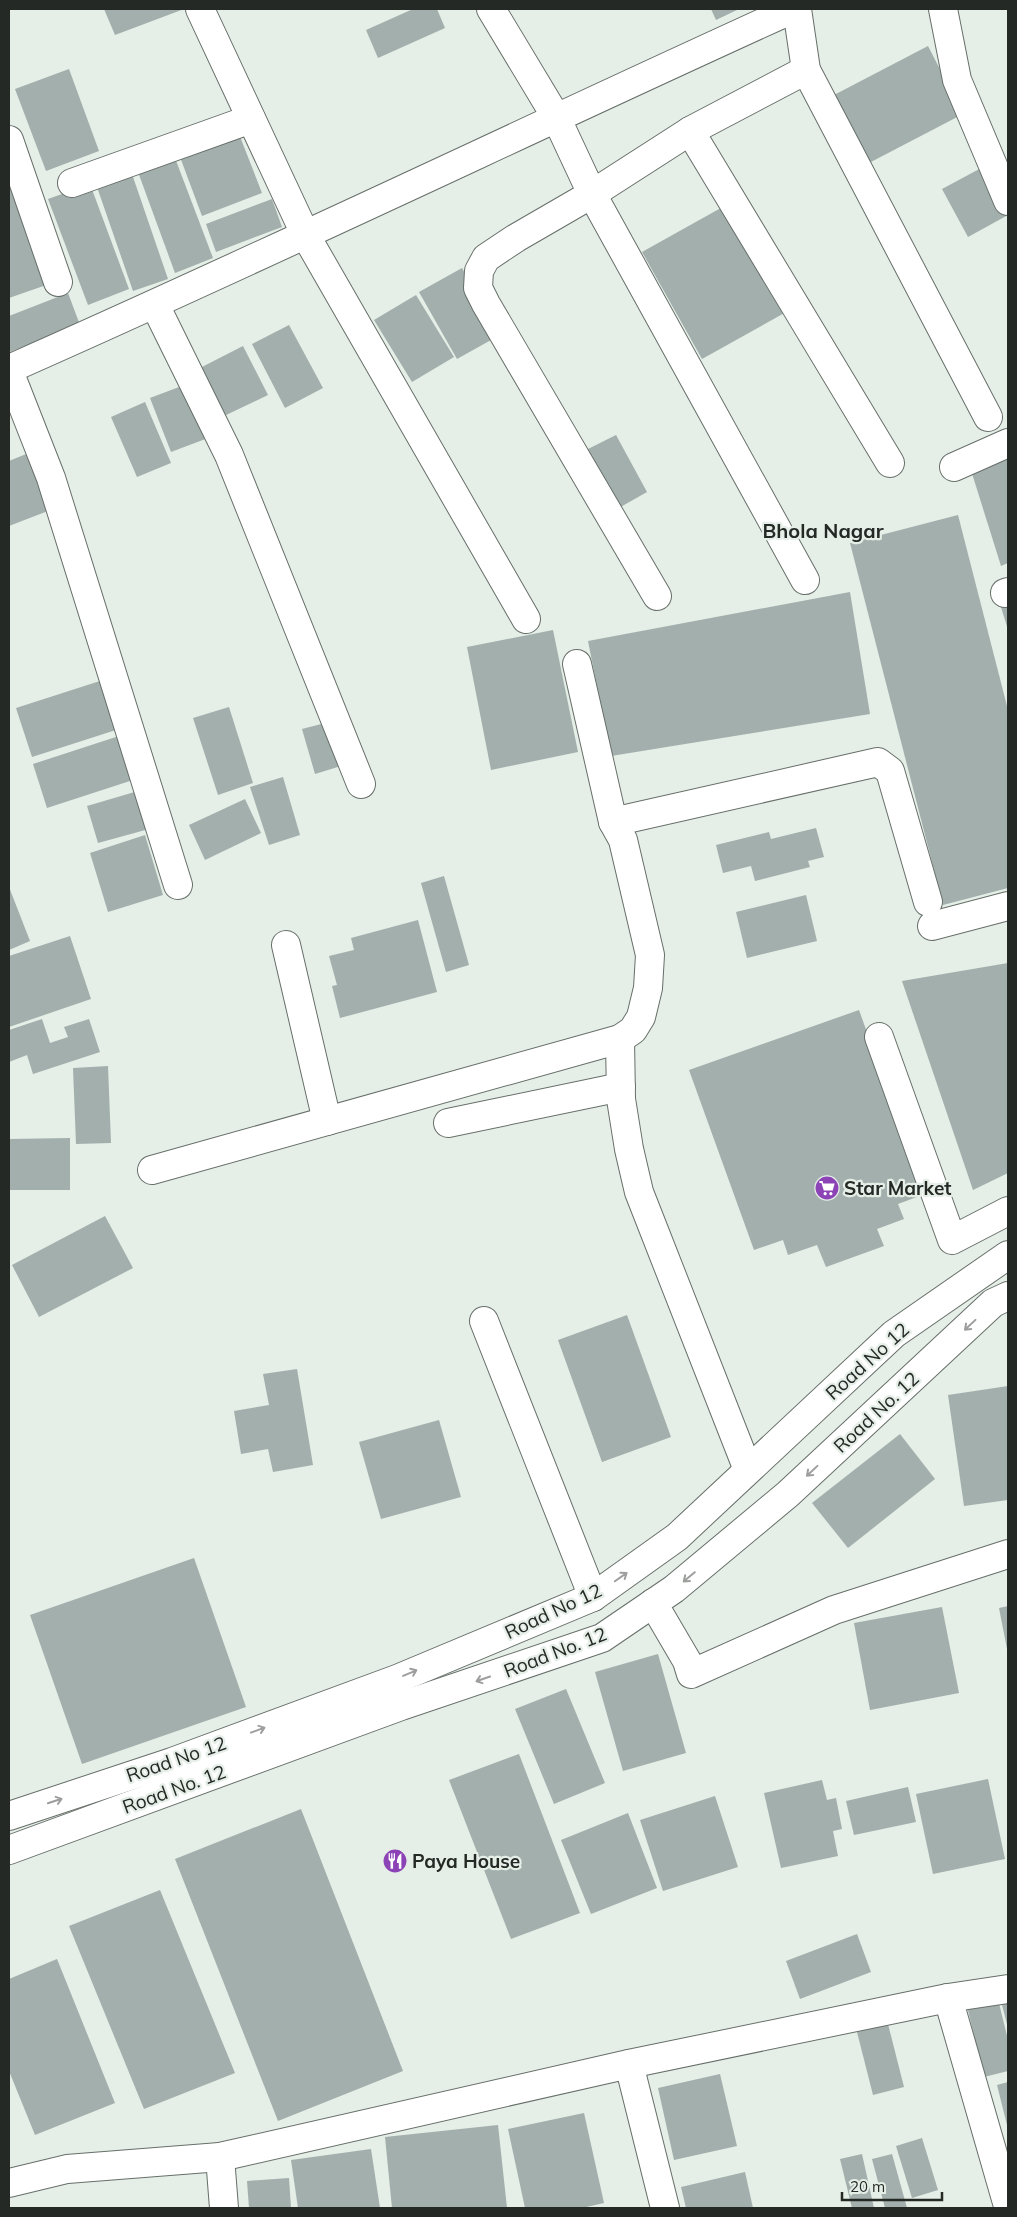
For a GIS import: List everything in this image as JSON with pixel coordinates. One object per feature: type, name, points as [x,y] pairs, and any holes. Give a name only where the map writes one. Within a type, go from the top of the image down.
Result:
[{"type":"street","points":[[200,9],[306,236],[526,619]]},
{"type":"street","points":[[491,9],[556,116],[592,194],[805,580]]},
{"type":"street","points":[[178,885],[51,478],[9,370],[306,236],[556,116],[795,9],[806,70],[988,417]]},
{"type":"street","points":[[943,9],[957,80],[1008,202]]},
{"type":"street","points":[[657,596],[491,313],[478,288],[479,271],[486,258],[516,238],[592,194],[690,131],[806,70]]},
{"type":"street","points":[[72,183],[251,119]]},
{"type":"street","points":[[690,131],[890,463]]},
{"type":"street","points":[[9,140],[58,282]]},
{"type":"street","points":[[155,305],[229,456],[361,784]]},
{"type":"street","points":[[954,467],[1008,443]]},
{"type":"street","points":[[152,1170],[620,1039],[633,1030],[641,1017],[648,988],[650,955],[623,840],[613,822],[577,664]]},
{"type":"street","points":[[613,822],[878,762],[890,771],[930,914],[1008,906]]},
{"type":"street","points":[[286,945],[327,1121]]},
{"type":"street","points":[[879,1037],[952,1240],[1008,1211]]},
{"type":"street","points":[[620,1039],[621,1088],[629,1149],[639,1192],[748,1470]]},
{"type":"street","points":[[448,1123],[621,1088]]},
{"type":"street","name":"Road No 12","points":[[9,1816],[172,1762],[398,1679],[592,1597],[677,1537],[894,1334],[1008,1255]]},
{"type":"street","name":"Road No. 12","points":[[9,1850],[402,1706],[602,1638],[674,1589],[788,1494],[993,1303],[1008,1296]]},
{"type":"street","points":[[484,1320],[592,1597]]},
{"type":"street","points":[[653,1603],[687,1661],[691,1674],[834,1610],[1008,1554]]},
{"type":"street","points":[[9,2183],[67,2169],[220,2157],[629,2064],[948,1998],[1008,1989]]},
{"type":"street","points":[[948,1998],[1008,2206]]},
{"type":"street","points":[[629,2064],[665,2208]]},
{"type":"street","points":[[220,2157],[224,2208]]},
{"type":"building","points":[[104,9],[184,9],[115,35]]},
{"type":"building","points":[[413,9],[437,9],[445,28],[378,58],[366,30]]},
{"type":"building","points":[[711,9],[739,9],[716,20]]},
{"type":"building","points":[[928,46],[963,114],[869,163],[834,95]]},
{"type":"building","points":[[69,69],[99,151],[46,171],[15,89]]},
{"type":"building","points":[[239,134],[262,193],[202,216],[180,157]]},
{"type":"building","points":[[175,158],[213,258],[175,273],[138,172]]},
{"type":"building","points":[[983,167],[1008,215],[968,237],[942,189]]},
{"type":"building","points":[[9,170],[52,283],[9,298]]},
{"type":"building","points":[[132,174],[168,279],[133,291],[97,187]]},
{"type":"building","points":[[90,184],[129,289],[88,305],[48,199]]},
{"type":"building","points":[[272,199],[282,227],[216,252],[206,224]]},
{"type":"building","points":[[728,204],[788,311],[702,359],[642,252]]},
{"type":"building","points":[[462,268],[500,335],[457,359],[419,292]]},
{"type":"building","points":[[68,293],[80,325],[9,352],[9,316]]},
{"type":"building","points":[[416,295],[454,357],[412,382],[374,320]]},
{"type":"building","points":[[289,325],[323,388],[285,408],[252,344]]},
{"type":"building","points":[[243,346],[268,395],[224,416],[200,368]]},
{"type":"building","points":[[187,384],[208,438],[171,452],[150,398]]},
{"type":"building","points":[[145,402],[171,463],[137,477],[111,417]]},
{"type":"building","points":[[616,435],[647,492],[617,509],[586,450]]},
{"type":"building","points":[[31,452],[53,509],[9,526],[9,461]]},
{"type":"building","points":[[1008,455],[1008,563],[1001,566],[970,467]]},
{"type":"building","points":[[958,515],[1008,710],[1008,888],[943,905],[850,543]]},
{"type":"building","points":[[850,592],[870,714],[611,756],[588,641]]},
{"type":"building","points":[[1008,605],[1008,630],[1001,607]]},
{"type":"building","points":[[553,630],[578,752],[491,770],[467,647]]},
{"type":"building","points":[[103,680],[119,729],[32,757],[16,708]]},
{"type":"building","points":[[229,707],[253,783],[218,795],[193,718]]},
{"type":"building","points":[[329,722],[341,766],[315,774],[302,729]]},
{"type":"building","points":[[119,736],[133,780],[47,808],[33,764]]},
{"type":"building","points":[[283,777],[300,835],[269,845],[250,787]]},
{"type":"building","points":[[138,791],[149,829],[98,843],[87,806]]},
{"type":"building","points":[[245,799],[261,833],[205,860],[189,825]]},
{"type":"building","points":[[816,828],[824,857],[808,861],[810,867],[755,881],[751,866],[723,873],[716,845],[769,832],[771,839]]},
{"type":"building","points":[[145,835],[163,895],[108,912],[90,853]]},
{"type":"building","points":[[444,876],[469,965],[446,972],[421,883]]},
{"type":"building","points":[[9,887],[30,941],[9,950]]},
{"type":"building","points":[[806,895],[817,941],[747,958],[736,912]]},
{"type":"building","points":[[418,920],[437,992],[340,1018],[332,986],[337,985],[329,956],[354,950],[351,938]]},
{"type":"building","points":[[70,936],[91,999],[9,1027],[9,956]]},
{"type":"building","points":[[1008,963],[1008,1173],[973,1190],[902,981]]},
{"type":"building","points":[[859,1010],[925,1194],[898,1204],[904,1219],[877,1229],[884,1246],[826,1267],[817,1245],[788,1255],[783,1240],[754,1250],[689,1070]]},
{"type":"building","points":[[42,1019],[50,1043],[68,1037],[64,1027],[89,1019],[100,1052],[33,1074],[27,1055],[9,1062],[9,1030]]},
{"type":"building","points":[[108,1066],[111,1143],[76,1144],[73,1068]]},
{"type":"building","points":[[70,1138],[70,1190],[9,1190],[9,1139]]},
{"type":"building","points":[[105,1216],[133,1268],[39,1317],[12,1265]]},
{"type":"building","points":[[627,1315],[671,1437],[602,1462],[558,1340]]},
{"type":"building","points":[[297,1369],[313,1465],[273,1472],[268,1449],[241,1454],[234,1411],[269,1405],[263,1374]]},
{"type":"building","points":[[1008,1386],[1008,1500],[964,1506],[948,1395]]},
{"type":"building","points":[[439,1420],[461,1497],[381,1519],[359,1442]]},
{"type":"building","points":[[900,1434],[935,1479],[848,1548],[812,1503]]},
{"type":"building","points":[[194,1558],[246,1707],[82,1764],[30,1615]]},
{"type":"building","points":[[1008,1606],[1008,1649],[1007,1649],[999,1608]]},
{"type":"building","points":[[942,1607],[959,1693],[870,1710],[854,1623]]},
{"type":"building","points":[[658,1654],[686,1753],[623,1771],[595,1672]]},
{"type":"building","points":[[566,1689],[605,1783],[554,1804],[515,1709]]},
{"type":"building","points":[[519,1754],[580,1913],[511,1939],[449,1780]]},
{"type":"building","points":[[988,1779],[1005,1859],[933,1874],[916,1794]]},
{"type":"building","points":[[822,1780],[827,1800],[836,1798],[842,1829],[833,1831],[838,1856],[781,1868],[764,1793]]},
{"type":"building","points":[[908,1787],[916,1822],[854,1835],[846,1801]]},
{"type":"building","points":[[715,1796],[738,1867],[663,1891],[640,1820]]},
{"type":"building","points":[[301,1809],[403,2071],[278,2121],[175,1859]]},
{"type":"building","points":[[628,1813],[657,1888],[591,1914],[561,1840]]},
{"type":"building","points":[[160,1890],[235,2073],[144,2109],[69,1926]]},
{"type":"building","points":[[857,1934],[871,1972],[800,1999],[786,1961]]},
{"type":"building","points":[[57,1959],[115,2103],[35,2135],[9,2071],[9,1979]]},
{"type":"building","points":[[997,1995],[1008,2040],[1008,2071],[984,2077],[966,2002]]},
{"type":"building","points":[[1008,1999],[1008,2028],[1001,2001]]},
{"type":"building","points":[[888,2024],[904,2087],[873,2095],[857,2032]]},
{"type":"building","points":[[720,2074],[737,2146],[674,2160],[658,2088]]},
{"type":"building","points":[[1008,2082],[1008,2129],[997,2085]]},
{"type":"building","points":[[584,2113],[604,2203],[582,2208],[525,2208],[508,2129]]},
{"type":"building","points":[[498,2125],[507,2208],[392,2208],[385,2137]]},
{"type":"building","points":[[922,2138],[938,2190],[912,2198],[896,2146]]},
{"type":"building","points":[[371,2149],[380,2208],[298,2208],[291,2160]]},
{"type":"building","points":[[862,2154],[874,2208],[852,2208],[840,2159]]},
{"type":"building","points":[[892,2154],[907,2208],[885,2208],[872,2159]]},
{"type":"building","points":[[745,2172],[753,2208],[686,2208],[681,2187]]},
{"type":"building","points":[[289,2178],[291,2208],[249,2208],[247,2181]]},
{"type":"place","name":"Star Market","points":[[827,1188]]},
{"type":"place","name":"Paya House","points":[[395,1861]]},
{"type":"district","name":"Bhola Nagar","points":[[823,531]]}]
